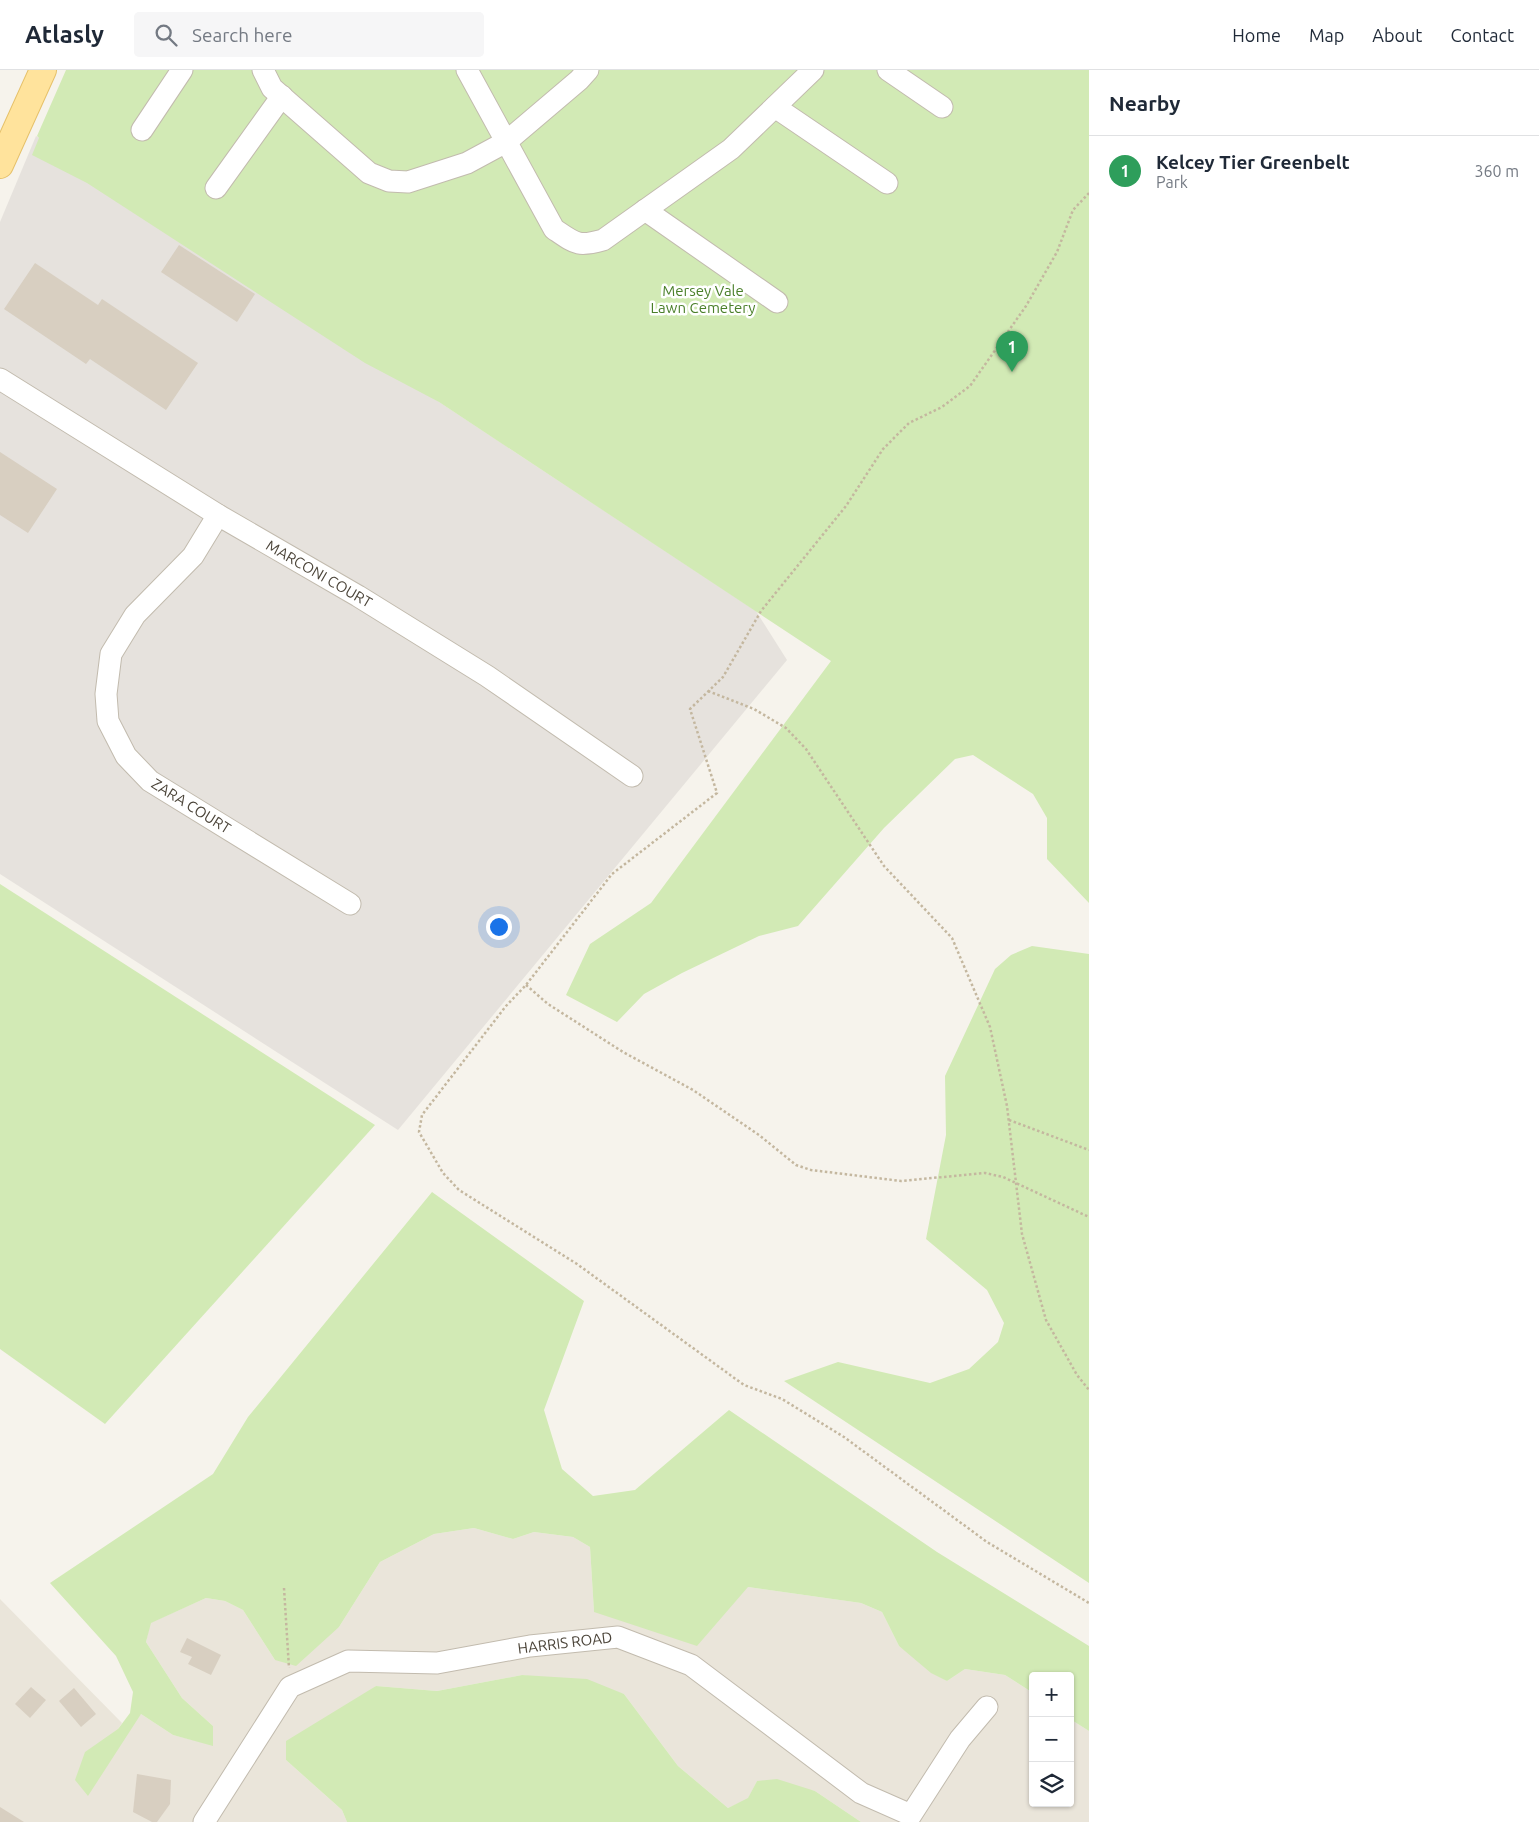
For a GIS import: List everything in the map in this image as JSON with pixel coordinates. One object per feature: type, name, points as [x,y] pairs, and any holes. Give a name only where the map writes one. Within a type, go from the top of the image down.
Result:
[{"type":"main road","points":[[0,165],[43,70]]},
{"type":"street","points":[[142,130],[182,70]]},
{"type":"street","points":[[263,70],[272,88],[369,173],[389,181],[408,182],[466,163],[506,142],[579,80],[588,70]]},
{"type":"street","points":[[467,70],[554,229],[570,240],[584,245],[604,240],[731,149],[813,70]]},
{"type":"street","points":[[888,70],[942,107]]},
{"type":"street","points":[[216,188],[282,96]]},
{"type":"street","points":[[775,107],[887,183]]},
{"type":"street","points":[[645,210],[777,302]]},
{"type":"street","name":"MARCONI COURT","points":[[0,379],[218,515],[358,596],[487,676],[632,776]]},
{"type":"street","name":"ZARA COURT","points":[[218,515],[193,556],[135,615],[111,654],[106,694],[108,721],[126,756],[150,782],[350,904]]},
{"type":"street","name":"HARRIS ROAD","points":[[290,1687],[348,1661],[437,1663],[530,1646],[618,1637],[691,1665],[861,1792],[910,1819],[960,1739],[987,1707]]},
{"type":"street","points":[[204,1822],[290,1687]]},
{"type":"path","points":[[1089,193],[1073,210],[1057,252],[1026,306],[970,386],[942,406],[909,423],[883,449],[846,506],[761,611],[722,677],[690,709],[717,793],[612,874],[526,986],[506,1006],[422,1115],[419,1132],[443,1173],[459,1190],[578,1264],[744,1385],[782,1399],[844,1438],[987,1542],[1089,1603]]},
{"type":"path","points":[[708,691],[754,709],[786,728],[806,749],[884,866],[952,938],[990,1027],[1009,1120],[1022,1234],[1046,1320],[1078,1376],[1089,1390]]},
{"type":"path","points":[[526,986],[548,1004],[624,1052],[693,1090],[796,1165],[811,1170],[901,1181],[985,1173],[1002,1176],[1089,1217]]},
{"type":"path","points":[[1009,1120],[1089,1150]]},
{"type":"path","points":[[284,1588],[290,1687]]},
{"type":"shaded area","points":[[36,136],[756,611],[787,660],[398,1130],[0,874],[0,222]]},
{"type":"shaded area","points":[[474,1528],[513,1539],[534,1532],[573,1537],[590,1547],[594,1612],[748,1587],[861,1603],[882,1612],[899,1646],[947,1681],[965,1669],[1005,1675],[1029,1690],[1029,1807],[1074,1807],[1074,1722],[1089,1731],[1089,1822],[861,1822],[815,1791],[757,1781],[748,1799],[728,1808],[678,1766],[624,1694],[522,1675],[437,1691],[376,1686],[286,1760],[342,1810],[347,1822],[0,1822],[0,1599],[122,1723],[118,1729],[141,1714],[173,1735],[213,1745],[213,1726],[182,1698],[146,1642],[150,1623],[206,1598],[225,1601],[243,1610],[275,1660],[339,1627],[380,1562],[434,1534]]},
{"type":"green space","name":"Mersey Vale Lawn Cemetery","points":[[66,70],[1089,70],[1089,903],[1047,859],[1047,818],[1033,794],[973,755],[955,759],[884,828],[798,926],[759,936],[682,973],[644,994],[617,1022],[566,995],[590,944],[651,903],[831,661],[439,402],[365,363],[87,183],[32,155],[39,138],[37,136]]},
{"type":"green space","points":[[0,884],[375,1125],[105,1424],[0,1349]]},
{"type":"green space","points":[[1032,946],[1089,954],[1089,1583],[784,1381],[838,1362],[930,1383],[969,1369],[998,1342],[1004,1323],[987,1290],[926,1239],[946,1135],[945,1076],[995,969],[1011,955]]},
{"type":"green space","points":[[432,1192],[584,1301],[544,1410],[562,1469],[593,1496],[635,1490],[729,1410],[937,1552],[1089,1646],[1089,1731],[1074,1722],[1074,1672],[1029,1672],[1029,1690],[1005,1675],[965,1669],[947,1681],[931,1673],[899,1646],[882,1612],[861,1603],[748,1587],[697,1646],[594,1612],[590,1547],[573,1537],[534,1532],[513,1539],[474,1528],[434,1534],[380,1562],[339,1627],[296,1666],[275,1660],[243,1610],[225,1601],[206,1598],[151,1623],[146,1642],[182,1698],[213,1726],[213,1746],[173,1735],[141,1714],[88,1796],[75,1780],[85,1752],[118,1729],[130,1713],[133,1692],[116,1656],[50,1583],[213,1474],[248,1417]]},
{"type":"green space","points":[[522,1675],[587,1679],[624,1694],[678,1766],[728,1808],[748,1798],[757,1781],[777,1779],[815,1791],[861,1822],[347,1822],[342,1810],[286,1760],[286,1741],[376,1686],[437,1691]]},
{"type":"building","points":[[179,245],[255,294],[237,322],[161,272]]},
{"type":"building","points":[[35,263],[98,305],[102,299],[198,363],[166,410],[90,359],[86,364],[4,309]]},
{"type":"building","points":[[0,452],[57,489],[28,533],[0,515]]},
{"type":"building","points":[[187,1638],[221,1655],[211,1675],[188,1664],[192,1657],[180,1652]]},
{"type":"building","points":[[31,1687],[46,1700],[30,1718],[15,1704]]},
{"type":"building","points":[[74,1688],[96,1714],[81,1727],[59,1701]]},
{"type":"building","points":[[137,1774],[171,1780],[170,1804],[157,1822],[152,1822],[133,1812]]},
{"type":"building","points":[[0,1807],[24,1822],[0,1822]]},
{"type":"place","name":"Kelcey Tier Greenbelt","points":[[1012,372]]}]
